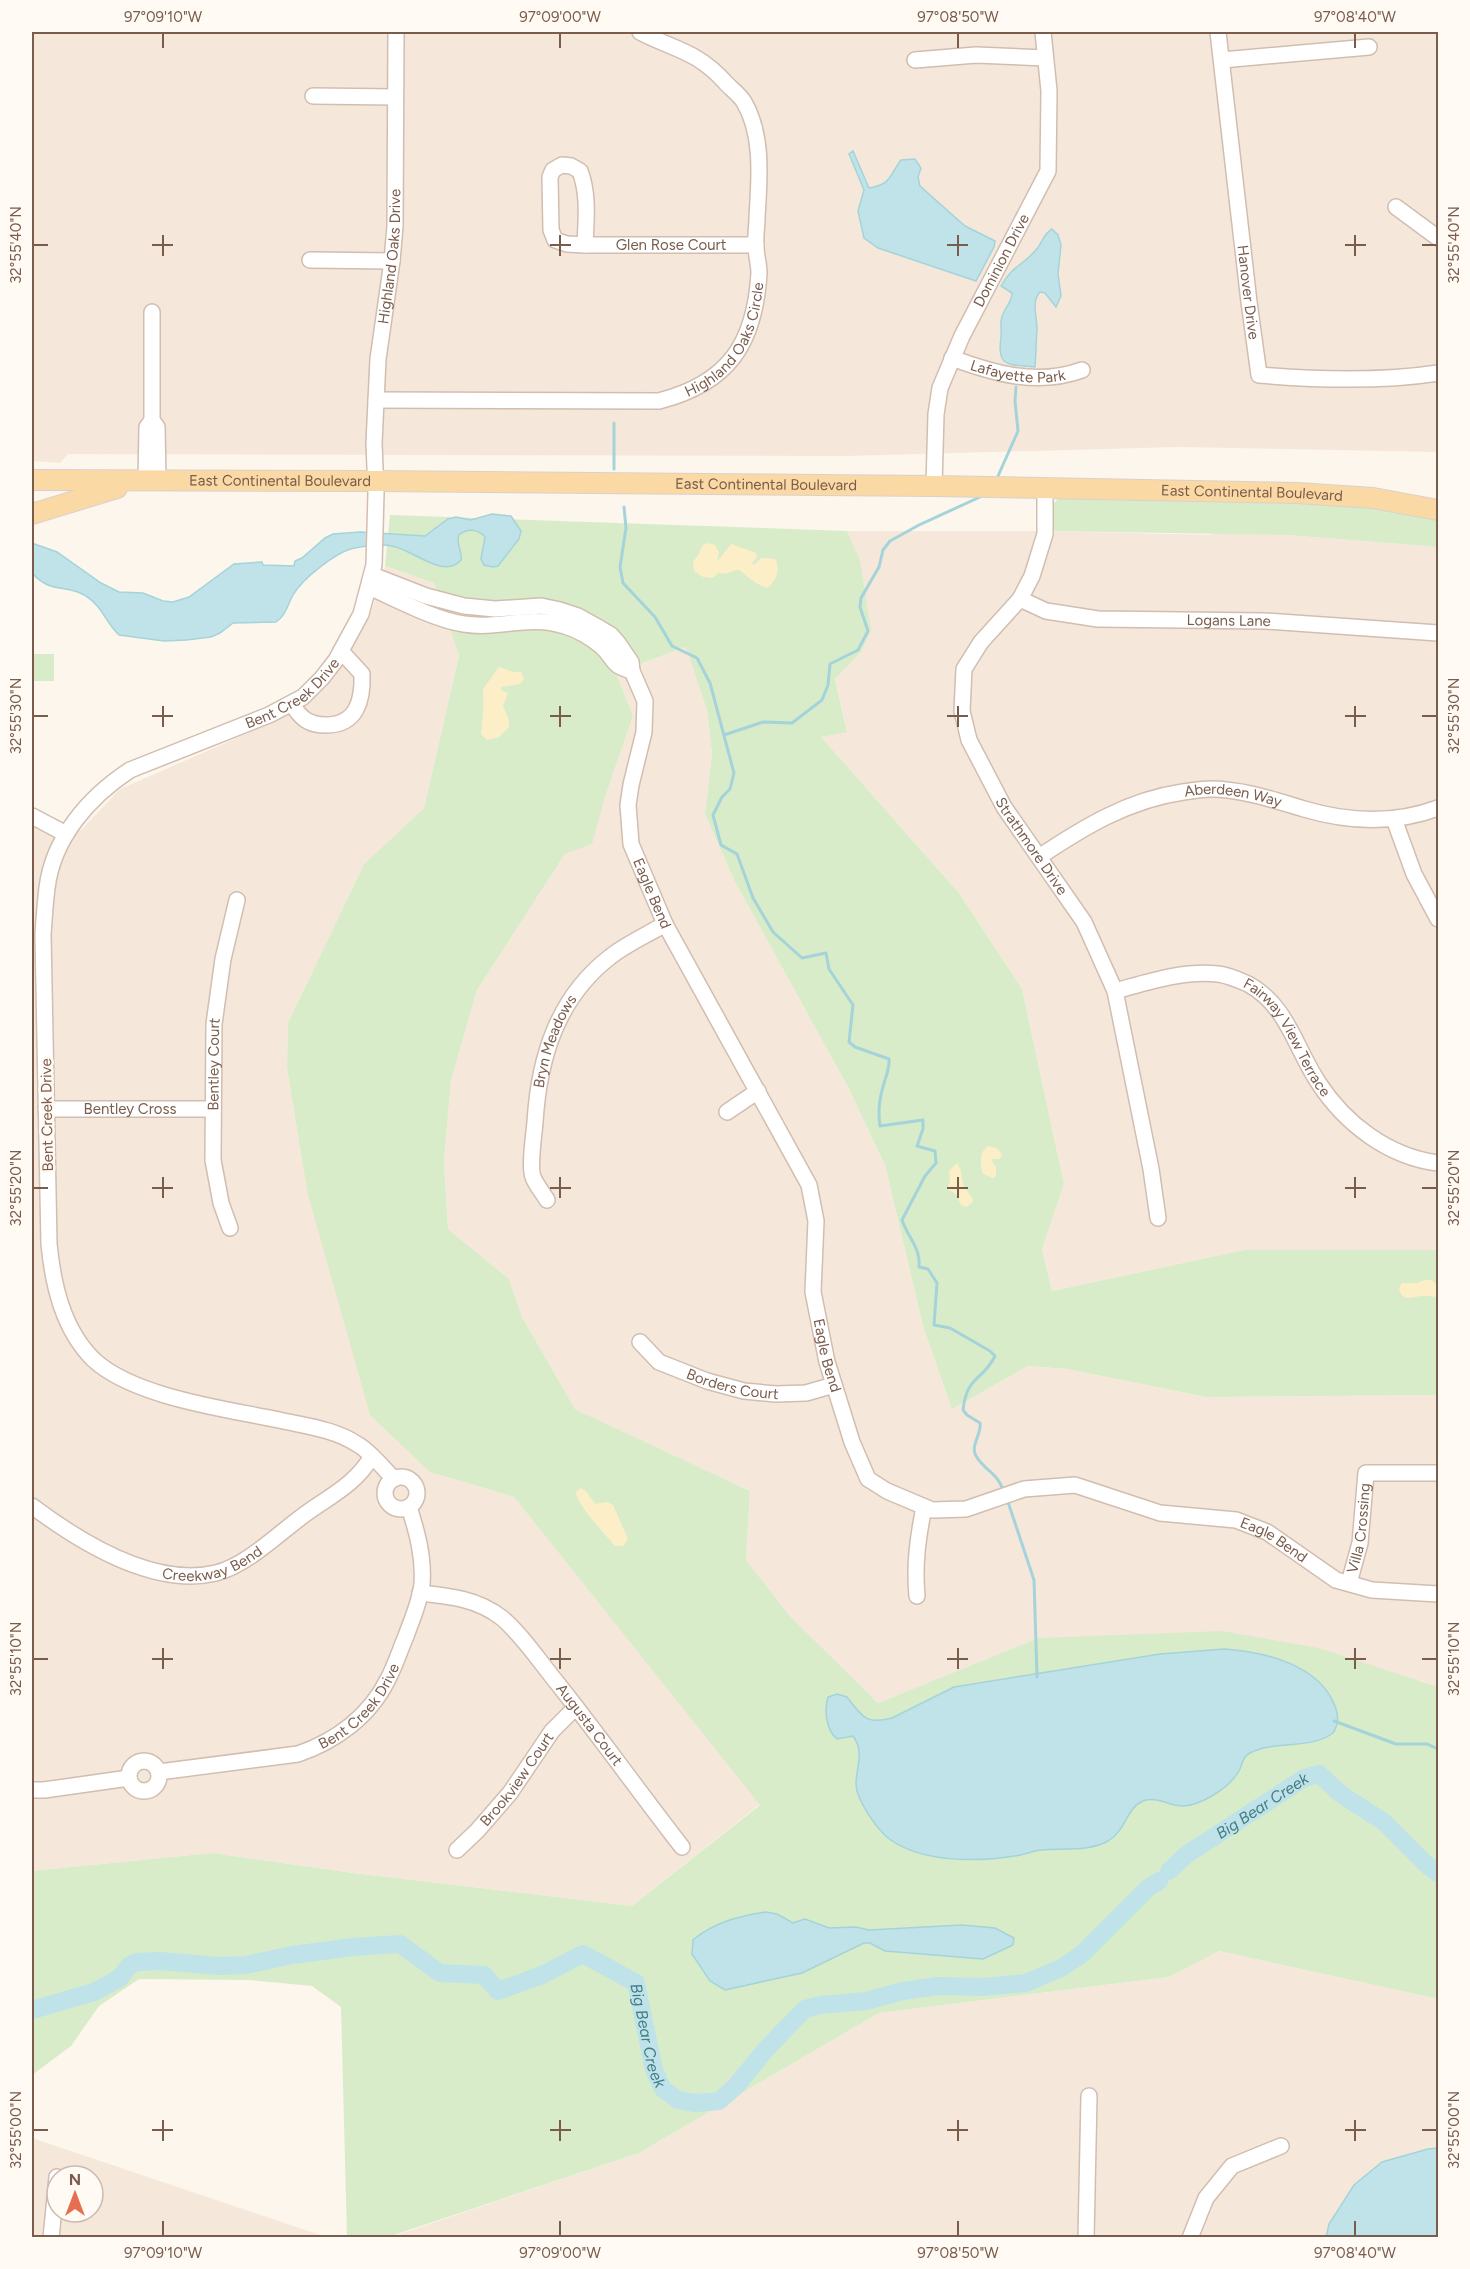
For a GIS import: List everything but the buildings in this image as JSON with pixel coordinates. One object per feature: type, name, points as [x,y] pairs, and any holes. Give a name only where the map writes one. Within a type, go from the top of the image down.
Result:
[{"type":"main road","name":"East Continental Boulevard","points":[[32,480],[934,486],[1297,493],[1373,498],[1438,496]]},
{"type":"main road","points":[[32,514],[102,491],[152,480]]},
{"type":"main road","name":"East Continental Boulevard","points":[[1373,498],[1438,510]]},
{"type":"street","name":"Highland Oaks Drive","points":[[374,481],[381,325],[392,261],[395,226],[396,32]]},
{"type":"street","name":"Highland Oaks Circle","points":[[376,400],[659,401],[692,391],[726,367],[748,334],[756,299],[759,271],[756,245],[759,168],[756,139],[746,106],[714,70],[698,58],[640,32]]},
{"type":"street","name":"Dominion Drive","points":[[934,486],[936,414],[940,388],[952,357],[1048,171],[1050,114],[1043,32]]},
{"type":"street","name":"Hanover Drive","points":[[1218,32],[1259,375],[1294,378],[1374,378],[1438,373]]},
{"type":"street","points":[[1222,60],[1369,46]]},
{"type":"street","points":[[915,60],[976,55],[1045,58]]},
{"type":"street","points":[[313,96],[395,97]]},
{"type":"street","name":"Glen Rose Court","points":[[585,245],[587,212],[584,182],[580,171],[571,166],[562,165],[554,170],[550,177],[551,230],[555,240],[567,244],[585,245],[756,245]]},
{"type":"street","points":[[1396,207],[1438,238]]},
{"type":"street","points":[[310,260],[392,261]]},
{"type":"street","points":[[152,312],[152,420],[157,427],[152,480]]},
{"type":"street","name":"Lafayette Park","points":[[952,357],[979,368],[1027,378],[1049,379],[1082,370]]},
{"type":"street","name":"Bent Creek Drive","points":[[374,481],[374,555],[370,581],[361,614],[341,651],[322,678],[303,697],[269,716],[130,770],[112,782],[82,810],[66,834],[53,863],[47,886],[43,935],[46,1109],[49,1244],[52,1277],[60,1305],[71,1328],[94,1360],[114,1375],[146,1389],[331,1431],[358,1444],[393,1479]]},
{"type":"street","name":"Strathmore Drive","points":[[1045,489],[1047,508],[1045,534],[1032,576],[1020,599],[981,642],[964,669],[962,711],[969,740],[999,798],[1084,922],[1115,991],[1151,1169],[1158,1218]]},
{"type":"street","name":"Eagle Bend","points":[[370,581],[441,617],[463,624],[507,624],[532,620],[567,627],[584,634],[602,647],[617,667],[632,671],[645,701],[646,713],[628,805],[631,844],[664,924],[809,1185],[816,1221],[813,1292],[827,1362],[852,1442],[868,1479],[887,1491],[932,1510],[966,1509],[1024,1489],[1076,1485],[1160,1513],[1236,1520],[1268,1532],[1336,1580],[1372,1590],[1438,1594]]},
{"type":"street","name":"Logans Lane","points":[[1020,599],[1046,611],[1098,619],[1265,621],[1438,633]]},
{"type":"street","points":[[292,704],[300,717],[315,725],[337,725],[354,714],[363,690],[362,674],[341,651]]},
{"type":"street","name":"Aberdeen Way","points":[[1039,857],[1086,826],[1144,800],[1210,789],[1275,799],[1306,810],[1361,820],[1394,819],[1438,808]]},
{"type":"street","points":[[32,816],[66,834]]},
{"type":"street","points":[[1394,819],[1414,874],[1438,920]]},
{"type":"street","name":"Bentley Court","points":[[230,1228],[220,1203],[213,1160],[214,1024],[223,959],[237,900]]},
{"type":"street","name":"Bryn Meadows","points":[[548,1200],[532,1175],[537,1090],[542,1061],[549,1041],[568,1003],[594,971],[610,956],[664,924]]},
{"type":"street","name":"Fairway View Terrace","points":[[1115,991],[1189,974],[1219,974],[1247,984],[1271,1001],[1286,1020],[1318,1082],[1342,1112],[1372,1140],[1419,1161],[1438,1164]]},
{"type":"street","points":[[727,1112],[758,1091]]},
{"type":"street","name":"Bentley Cross","points":[[46,1109],[213,1109]]},
{"type":"street","name":"Borders Court","points":[[640,1342],[659,1362],[707,1381],[744,1391],[776,1394],[806,1393],[834,1385]]},
{"type":"street","name":"Creekway Bend","points":[[32,1506],[72,1533],[132,1566],[169,1576],[217,1573],[247,1558],[306,1513],[355,1480],[372,1456]]},
{"type":"street","name":"Villa Crossing","points":[[1349,1583],[1360,1543],[1366,1473],[1438,1473]]},
{"type":"street","points":[[405,1477],[414,1482],[418,1493],[414,1503],[409,1507],[399,1509],[386,1498],[386,1487],[393,1479],[405,1477]]},
{"type":"street","name":"Bent Creek Drive","points":[[159,1772],[298,1754],[338,1737],[357,1720],[375,1700],[388,1680],[418,1605],[422,1564],[418,1535],[409,1507]]},
{"type":"street","points":[[917,1596],[915,1574],[917,1542],[924,1507]]},
{"type":"street","name":"Augusta Court","points":[[420,1593],[456,1596],[486,1608],[502,1618],[526,1644],[576,1707],[682,1847]]},
{"type":"street","name":"Brookview Court","points":[[458,1850],[510,1792],[552,1731],[576,1707]]},
{"type":"street","points":[[141,1761],[153,1763],[159,1772],[156,1785],[147,1791],[134,1787],[129,1778],[132,1766],[141,1761]]},
{"type":"street","points":[[32,1790],[129,1778]]},
{"type":"street","points":[[1086,2238],[1089,2096]]},
{"type":"street","points":[[1190,2238],[1206,2198],[1232,2166],[1281,2146]]},
{"type":"shaded area","points":[[32,32],[1438,32],[1438,452],[1178,447],[846,456],[68,454],[60,463],[32,461]]},
{"type":"shaded area","points":[[847,531],[1051,531],[1212,535],[1215,532],[1287,535],[1438,547],[1438,1250],[1244,1250],[1052,1291],[1042,1249],[1064,1184],[1022,989],[959,893],[821,737],[847,731],[835,678],[861,652],[860,560]]},
{"type":"shaded area","points":[[385,566],[434,583],[459,654],[424,808],[364,864],[288,1023],[287,1068],[307,1191],[430,1472],[514,1497],[760,1804],[632,1906],[353,1873],[212,1853],[32,1871],[32,808],[81,830],[120,789],[267,725],[322,691],[370,616]]},
{"type":"shaded area","points":[[687,647],[707,710],[712,754],[705,814],[735,882],[848,1087],[885,1165],[923,1326],[952,1409],[1028,1366],[1067,1369],[1206,1397],[1438,1395],[1438,1687],[1421,1681],[1038,1638],[878,1703],[789,1615],[746,1560],[750,1491],[575,1409],[522,1317],[509,1279],[448,1229],[444,1162],[451,1081],[477,990],[565,854],[605,797],[633,716],[616,673]]},
{"type":"shaded area","points":[[1219,1951],[1438,1999],[1438,2237],[388,2238],[639,2153],[879,2013],[1169,1977]]},
{"type":"shaded area","points":[[32,2138],[326,2237],[32,2237]]},
{"type":"green space","points":[[1060,497],[1354,502],[1438,516],[1438,547],[1287,535],[1051,531],[1052,505]]},
{"type":"green space","points":[[390,515],[847,531],[860,560],[871,630],[861,652],[835,679],[847,732],[821,737],[959,893],[1022,989],[1064,1184],[1042,1249],[1052,1291],[1244,1250],[1438,1250],[1438,1395],[1206,1397],[1067,1369],[1028,1366],[952,1409],[923,1326],[885,1165],[848,1087],[735,882],[705,814],[712,754],[707,710],[686,647],[616,673],[633,716],[605,797],[592,844],[565,854],[477,990],[451,1081],[444,1162],[448,1229],[509,1279],[522,1317],[575,1409],[750,1491],[746,1560],[789,1615],[878,1703],[1038,1638],[1222,1631],[1319,1648],[1438,1687],[1438,1999],[1219,1951],[1169,1977],[879,2013],[639,2153],[388,2237],[347,2237],[341,2007],[312,1986],[248,1980],[139,1979],[99,2006],[71,2046],[32,2075],[32,1871],[212,1853],[353,1873],[632,1906],[760,1805],[514,1497],[430,1472],[370,1415],[307,1191],[287,1068],[288,1023],[364,864],[424,808],[459,655],[434,583],[385,566]]},
{"type":"green space","points":[[33,654],[54,654],[54,681],[33,681]]},
{"type":"sand","points":[[706,543],[715,545],[719,552],[717,562],[731,544],[756,553],[757,557],[752,563],[754,565],[761,558],[775,559],[778,567],[775,579],[767,588],[740,570],[719,573],[712,578],[703,577],[694,571],[693,562]]},
{"type":"sand","points":[[499,667],[521,672],[524,679],[520,684],[501,687],[501,690],[508,693],[503,706],[509,720],[509,727],[499,737],[487,740],[481,734],[483,689]]},
{"type":"sand","points":[[988,1146],[996,1148],[1002,1154],[1000,1159],[991,1159],[996,1168],[996,1176],[993,1178],[983,1174],[981,1166],[982,1155]]},
{"type":"sand","points":[[957,1163],[963,1185],[973,1199],[972,1203],[966,1207],[961,1205],[956,1194],[947,1189],[950,1181],[949,1171]]},
{"type":"sand","points":[[1431,1280],[1438,1285],[1438,1297],[1405,1298],[1400,1293],[1399,1288],[1402,1283],[1418,1283]]},
{"type":"sand","points":[[581,1488],[595,1504],[607,1502],[613,1505],[628,1539],[623,1546],[615,1546],[586,1511],[577,1497],[576,1492]]},
{"type":"water","points":[[853,151],[869,188],[886,182],[901,160],[915,159],[921,168],[918,177],[920,186],[965,226],[995,241],[976,281],[878,248],[864,238],[858,211],[864,190],[849,154]]},
{"type":"water","points":[[1052,229],[1058,235],[1061,245],[1058,274],[1061,296],[1056,307],[1045,293],[1040,292],[1037,296],[1035,367],[1012,365],[1003,360],[1000,348],[1001,320],[1012,293],[1001,286],[1009,274],[1035,251]]},
{"type":"water","points":[[492,514],[511,516],[521,531],[519,539],[498,566],[484,565],[481,559],[485,537],[472,530],[459,535],[461,560],[446,567],[428,562],[392,546],[355,548],[339,554],[312,574],[293,595],[284,613],[276,622],[233,623],[211,637],[164,641],[119,635],[96,605],[86,596],[72,590],[52,587],[32,573],[32,543],[57,552],[101,583],[119,592],[143,593],[163,601],[173,602],[189,597],[234,564],[262,562],[263,565],[294,566],[295,561],[333,534],[360,532],[425,536],[448,519],[456,517],[471,520]]},
{"type":"water","points":[[1224,1649],[1272,1657],[1303,1670],[1317,1680],[1335,1706],[1338,1717],[1333,1733],[1314,1741],[1260,1749],[1250,1753],[1245,1757],[1239,1771],[1230,1782],[1216,1794],[1198,1803],[1183,1806],[1158,1800],[1143,1801],[1137,1804],[1114,1837],[1092,1847],[1041,1850],[1000,1858],[966,1860],[932,1856],[901,1846],[888,1838],[878,1827],[859,1797],[856,1784],[859,1754],[857,1742],[853,1736],[837,1739],[830,1730],[827,1720],[828,1697],[837,1694],[847,1697],[865,1717],[883,1720],[892,1718],[954,1687],[1160,1654]]},
{"type":"water","points":[[766,1912],[777,1914],[793,1923],[805,1919],[829,1928],[856,1927],[869,1930],[962,1925],[995,1928],[1014,1938],[1013,1945],[983,1959],[885,1951],[870,1943],[864,1943],[802,1973],[725,1990],[710,1981],[692,1954],[693,1940],[728,1921]]},
{"type":"water","points":[[1438,2148],[1438,2237],[1326,2237],[1329,2224],[1354,2185],[1382,2162]]},
{"type":"waterway","points":[[998,476],[1018,431],[1016,387]]},
{"type":"waterway","points":[[614,423],[614,469]]},
{"type":"waterway","points":[[724,735],[763,722],[792,723],[822,700],[828,685],[830,664],[858,650],[868,631],[860,607],[861,598],[879,567],[883,550],[890,541],[980,497]]},
{"type":"waterway","points":[[624,507],[626,528],[620,567],[623,583],[655,617],[672,646],[697,658],[710,683],[734,773],[730,789],[722,797],[713,815],[721,845],[737,854],[753,898],[773,932],[802,958],[826,953],[829,969],[853,1005],[849,1042],[855,1047],[889,1059],[880,1102],[880,1126],[923,1120],[923,1129],[917,1146],[935,1151],[936,1163],[925,1176],[902,1220],[918,1254],[919,1267],[928,1269],[937,1283],[934,1325],[950,1328],[995,1356],[968,1390],[963,1410],[980,1423],[974,1448],[976,1456],[997,1479],[1003,1490]]},
{"type":"waterway","points":[[1007,1499],[1034,1580],[1037,1677]]},
{"type":"waterway","points":[[1334,1721],[1396,1744],[1427,1744],[1438,1749]]},
{"type":"waterway","name":"Big Bear Creek","points":[[1169,1871],[1186,1855],[1304,1778],[1319,1774],[1342,1795],[1384,1822],[1438,1873]]},
{"type":"waterway","name":"Big Bear Creek","points":[[32,2010],[94,1992],[120,1978],[129,1966],[136,1962],[246,1965],[292,1955],[400,1944],[440,1973],[484,1975],[498,1991],[542,1975],[583,1954],[636,1983],[654,2070],[663,2089],[678,2100],[696,2103],[719,2101],[736,2086],[767,2048],[805,2009],[820,2005],[866,2001],[903,1991],[938,1986],[983,1987],[1026,1983],[1061,1968],[1082,1954],[1148,1888],[1159,1881]]}]
